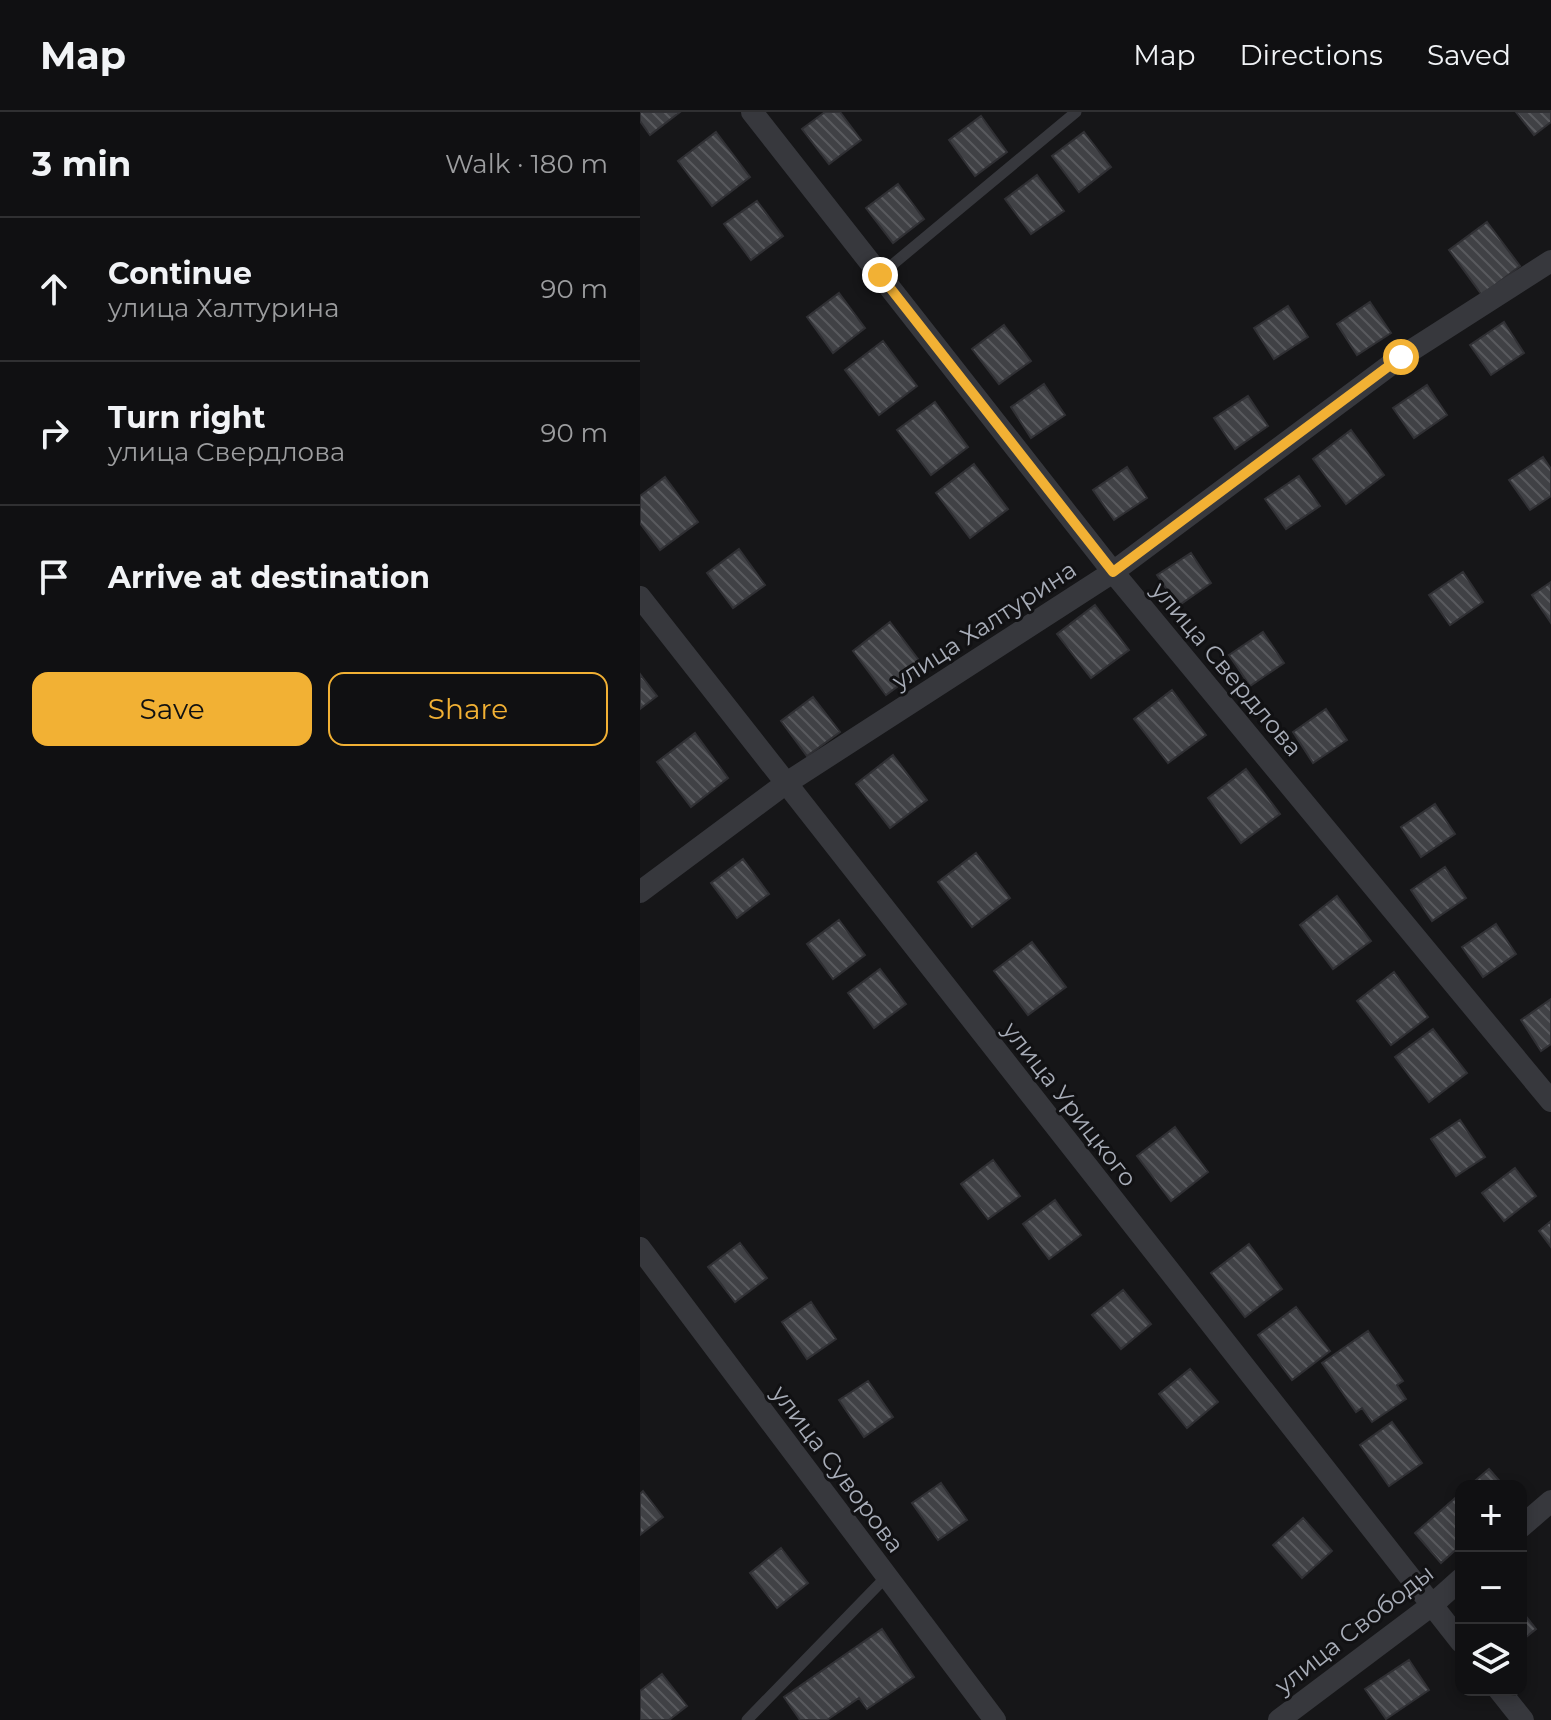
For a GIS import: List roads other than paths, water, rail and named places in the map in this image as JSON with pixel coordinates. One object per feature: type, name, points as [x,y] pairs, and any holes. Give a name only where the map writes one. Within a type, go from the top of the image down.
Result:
[{"type":"street","name":"улица Свердлова","points":[[752,112],[1113,572],[1551,1101]]},
{"type":"street","name":"улица Халтурина","points":[[640,892],[785,784],[1113,572],[1401,357],[1551,261]]},
{"type":"street","name":"улица Урицкого","points":[[640,597],[1455,1634]]},
{"type":"street","name":"улица Суворова","points":[[640,1248],[995,1720]]},
{"type":"street","points":[[1527,1522],[1551,1501]]},
{"type":"street","name":"улица Свободы","points":[[1279,1720],[1455,1584]]},
{"type":"street","points":[[1504,1696],[1523,1720]]},
{"type":"lane","points":[[880,275],[1076,112]]},
{"type":"lane","points":[[747,1720],[886,1577]]}]
